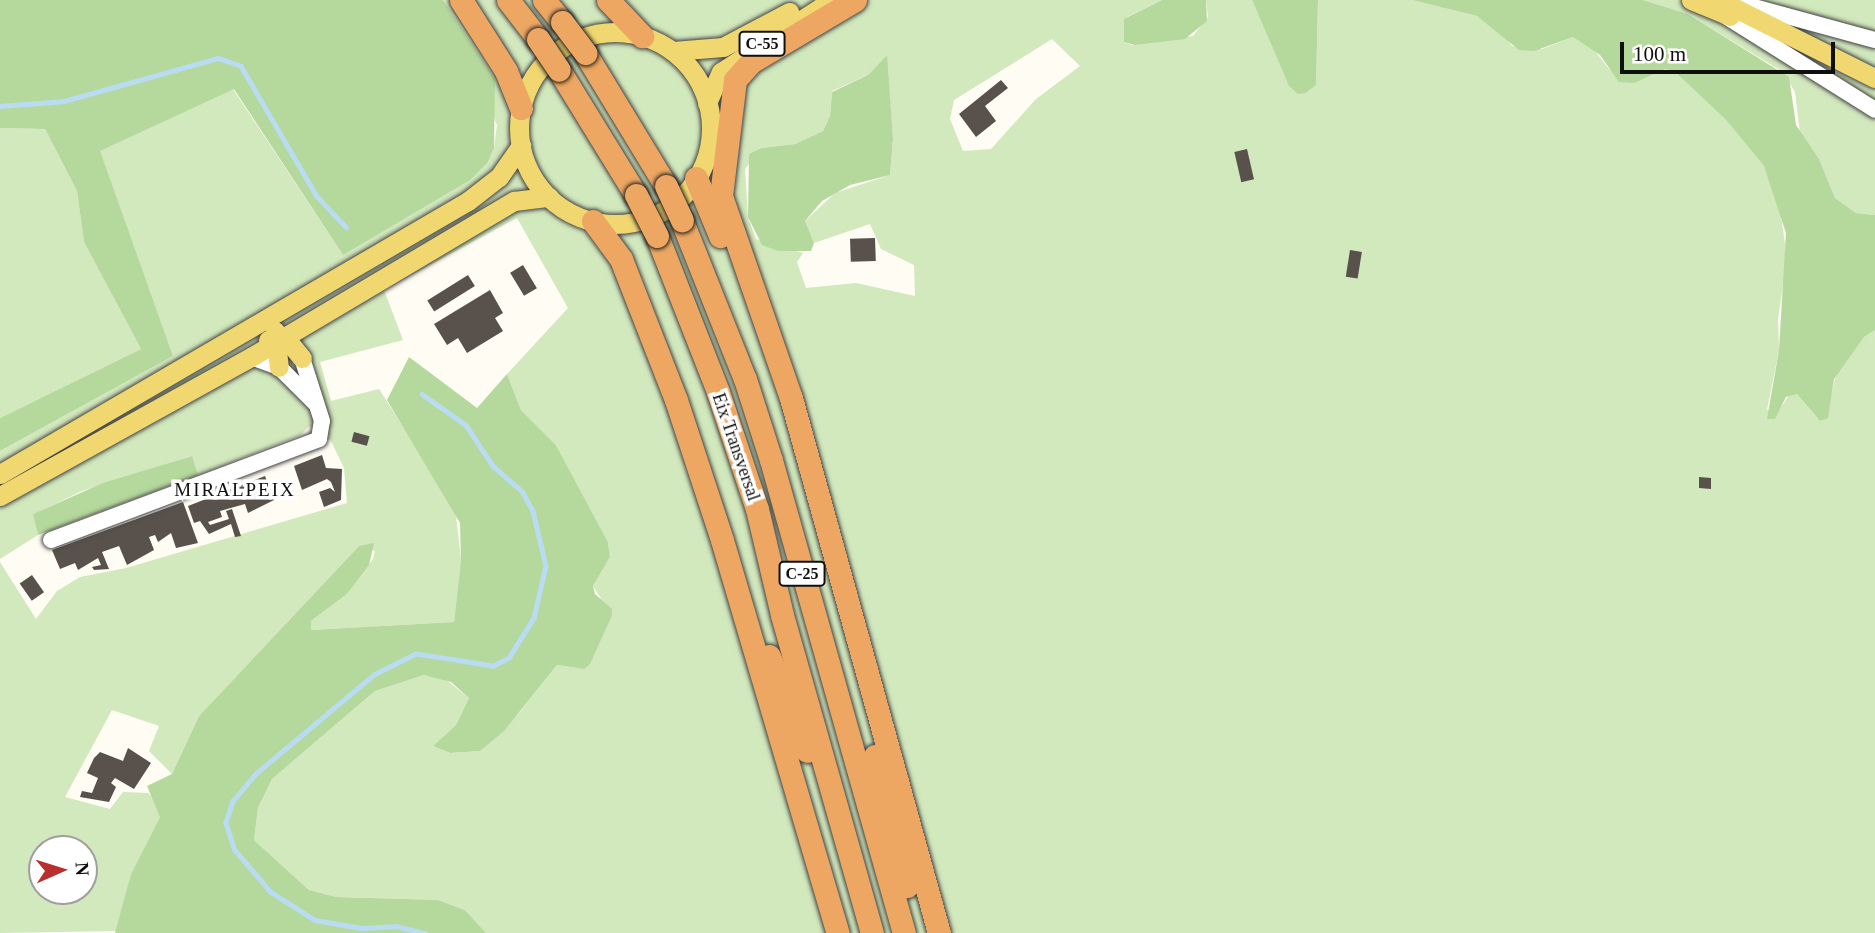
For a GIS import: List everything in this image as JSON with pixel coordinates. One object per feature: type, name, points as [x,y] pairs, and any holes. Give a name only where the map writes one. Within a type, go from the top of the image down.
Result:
[{"type":"highway","points":[[461,0],[506,71],[521,108]]},
{"type":"highway","name":"Eix Transversal","points":[[508,0],[559,70],[636,195],[657,236],[718,392],[757,509],[872,933]]},
{"type":"highway","name":"Eix Transversal","points":[[544,0],[585,53],[666,187],[746,379],[904,933]]},
{"type":"highway","points":[[608,0],[642,36]]},
{"type":"highway","points":[[855,0],[751,62],[735,80],[721,196],[816,486],[939,933]]},
{"type":"highway","points":[[696,178],[738,278],[760,309]]},
{"type":"highway","points":[[593,221],[621,259],[642,308],[722,540],[838,933]]},
{"type":"highway","points":[[816,486],[918,933]]},
{"type":"highway","points":[[722,540],[852,864]]},
{"type":"main road","name":"C-55","points":[[673,51],[723,47],[810,0]]},
{"type":"main road","name":"C-55","points":[[707,103],[722,72],[832,0]]},
{"type":"main road","points":[[1691,0],[1722,4],[1875,78]]},
{"type":"main road","points":[[603,32],[642,36],[673,51],[691,70],[707,103],[710,138],[696,178],[678,200],[654,215],[621,223],[593,221],[549,197],[531,174],[520,145],[521,108],[537,72],[566,45],[603,32]]},
{"type":"main road","points":[[0,474],[350,267],[468,201],[499,177],[520,145]]},
{"type":"main road","points":[[0,496],[251,357],[514,201],[549,197]]},
{"type":"main road","points":[[279,367],[275,328],[350,282],[350,267]]},
{"type":"main road","points":[[169,374],[184,380],[258,337],[288,341],[302,358]]},
{"type":"street","points":[[1722,4],[1875,40]]},
{"type":"street","points":[[1722,4],[1875,110]]},
{"type":"street","points":[[251,357],[279,367],[317,405]]},
{"type":"street","points":[[51,540],[319,439],[321,421],[302,358]]},
{"type":"green space","points":[[0,0],[443,0],[495,79],[494,148],[488,162],[470,180],[343,255],[234,89],[100,151],[173,356],[0,451],[0,418],[141,349],[84,242],[77,191],[45,129],[0,128]]},
{"type":"green space","points":[[443,0],[1162,0],[1127,17],[1124,42],[1132,45],[1193,36],[1208,17],[1206,0],[1252,0],[1288,83],[1306,93],[1316,85],[1318,0],[1412,0],[1477,16],[1497,27],[1512,46],[1542,49],[1573,37],[1594,50],[1609,69],[1635,83],[1665,69],[1674,71],[1726,120],[1764,166],[1779,201],[1787,258],[1778,319],[1779,350],[1767,410],[1780,409],[1789,395],[1797,394],[1817,418],[1830,400],[1836,375],[1864,337],[1875,330],[1875,933],[486,933],[465,910],[438,900],[336,897],[309,890],[254,840],[258,808],[272,779],[375,691],[424,675],[445,679],[469,698],[456,725],[433,746],[450,753],[480,751],[518,714],[557,665],[577,668],[593,657],[612,616],[593,586],[610,557],[608,542],[556,445],[521,410],[507,374],[568,308],[517,218],[384,290],[403,340],[320,362],[331,401],[379,389],[455,508],[461,559],[454,622],[311,630],[311,621],[347,594],[373,559],[375,551],[359,546],[199,716],[172,774],[149,751],[159,726],[112,710],[65,797],[110,809],[123,792],[148,793],[159,804],[160,817],[131,874],[117,931],[0,933],[0,562],[36,619],[57,591],[80,577],[126,568],[347,503],[344,468],[331,441],[309,426],[301,435],[198,475],[191,456],[82,491],[34,514],[38,535],[0,559],[0,451],[173,356],[99,151],[233,89],[343,255],[488,162],[494,148],[497,125]],"holes":[[[1052,39],[1080,66],[1036,99],[991,149],[963,151],[950,119],[954,100]],[[886,56],[893,139],[890,175],[835,193],[805,221],[814,243],[870,224],[881,249],[914,265],[915,296],[856,283],[806,288],[797,262],[803,253],[756,239],[748,217],[745,169],[762,148],[795,144],[823,131],[830,116],[832,91],[868,75]]]},
{"type":"green space","points":[[1162,0],[1206,0],[1207,21],[1185,39],[1135,45],[1124,42],[1124,19]]},
{"type":"green space","points":[[1252,0],[1318,0],[1316,85],[1306,93],[1298,94],[1289,86]]},
{"type":"green space","points":[[1412,0],[1643,0],[1688,14],[1789,77],[1796,125],[1819,159],[1835,198],[1856,213],[1875,215],[1875,330],[1864,337],[1834,379],[1828,418],[1820,421],[1797,394],[1786,397],[1775,419],[1767,419],[1779,350],[1786,233],[1764,166],[1726,120],[1674,71],[1665,69],[1635,83],[1619,82],[1600,55],[1573,37],[1534,51],[1519,50],[1477,16]]},
{"type":"green space","points":[[1643,0],[1875,0],[1875,215],[1856,213],[1835,198],[1819,159],[1800,133],[1795,92],[1783,72],[1688,14]]},
{"type":"green space","points":[[887,55],[893,139],[890,175],[850,185],[822,201],[805,221],[814,243],[811,251],[778,251],[762,245],[748,217],[749,154],[762,148],[795,144],[823,131],[830,116],[832,92],[868,75]]},
{"type":"green space","points":[[0,128],[45,129],[77,191],[84,242],[141,349],[0,418]]},
{"type":"green space","points":[[409,357],[477,408],[507,374],[521,410],[556,445],[608,542],[610,557],[593,586],[595,594],[612,609],[612,616],[590,664],[584,669],[557,665],[504,731],[480,751],[450,753],[433,746],[456,725],[469,698],[451,682],[424,675],[375,691],[272,779],[258,808],[254,840],[309,890],[336,897],[438,900],[465,910],[486,933],[115,933],[131,874],[160,817],[147,786],[172,774],[199,716],[359,546],[374,543],[369,565],[347,594],[311,621],[311,630],[454,622],[461,559],[460,523],[387,400]]},
{"type":"green space","points":[[192,456],[198,475],[38,535],[33,514],[103,483]]},
{"type":"building","points":[[1001,80],[1008,88],[985,106],[996,121],[976,137],[959,114]]},
{"type":"building","points":[[1247,149],[1254,179],[1241,182],[1234,152]]},
{"type":"building","points":[[875,238],[876,261],[851,262],[850,239]]},
{"type":"building","points":[[1350,250],[1362,252],[1358,279],[1346,277]]},
{"type":"building","points":[[523,265],[537,288],[524,296],[510,273]]},
{"type":"building","points":[[468,275],[475,286],[434,311],[427,300]]},
{"type":"building","points":[[490,290],[503,313],[495,318],[503,331],[467,353],[458,338],[447,345],[434,324]]},
{"type":"building","points":[[354,432],[369,436],[367,446],[351,442]]},
{"type":"building","points":[[322,455],[326,468],[342,469],[341,500],[324,507],[319,492],[330,488],[335,492],[331,482],[327,479],[302,490],[294,466]]},
{"type":"building","points":[[265,476],[274,500],[248,513],[245,504],[220,511],[222,517],[208,522],[210,525],[229,519],[226,511],[232,509],[241,536],[235,537],[231,524],[209,534],[200,521],[194,523],[188,506]]},
{"type":"building","points":[[1699,477],[1711,478],[1711,489],[1699,488]]},
{"type":"building","points":[[183,502],[198,543],[176,548],[171,533],[158,542],[155,535],[149,537],[154,550],[127,565],[119,546],[102,552],[109,569],[94,570],[92,567],[101,565],[98,558],[78,570],[75,563],[60,569],[52,550]]},
{"type":"building","points":[[32,575],[44,592],[32,601],[20,584]]},
{"type":"building","points":[[128,748],[151,763],[134,789],[115,778],[111,783],[116,787],[109,802],[80,797],[82,791],[92,793],[98,778],[87,773],[94,758],[100,752],[123,761]]},
{"type":"waterway","points":[[0,106],[64,101],[218,58],[241,66],[316,195],[346,227]]},
{"type":"waterway","points":[[422,394],[466,425],[493,466],[522,491],[533,511],[546,566],[534,618],[509,658],[493,666],[416,654],[374,675],[256,774],[233,801],[226,823],[235,850],[271,892],[315,920],[362,928],[396,926],[425,933]]},
{"type":"district","name":"MIRALPEIX","points":[[235,490]]}]
